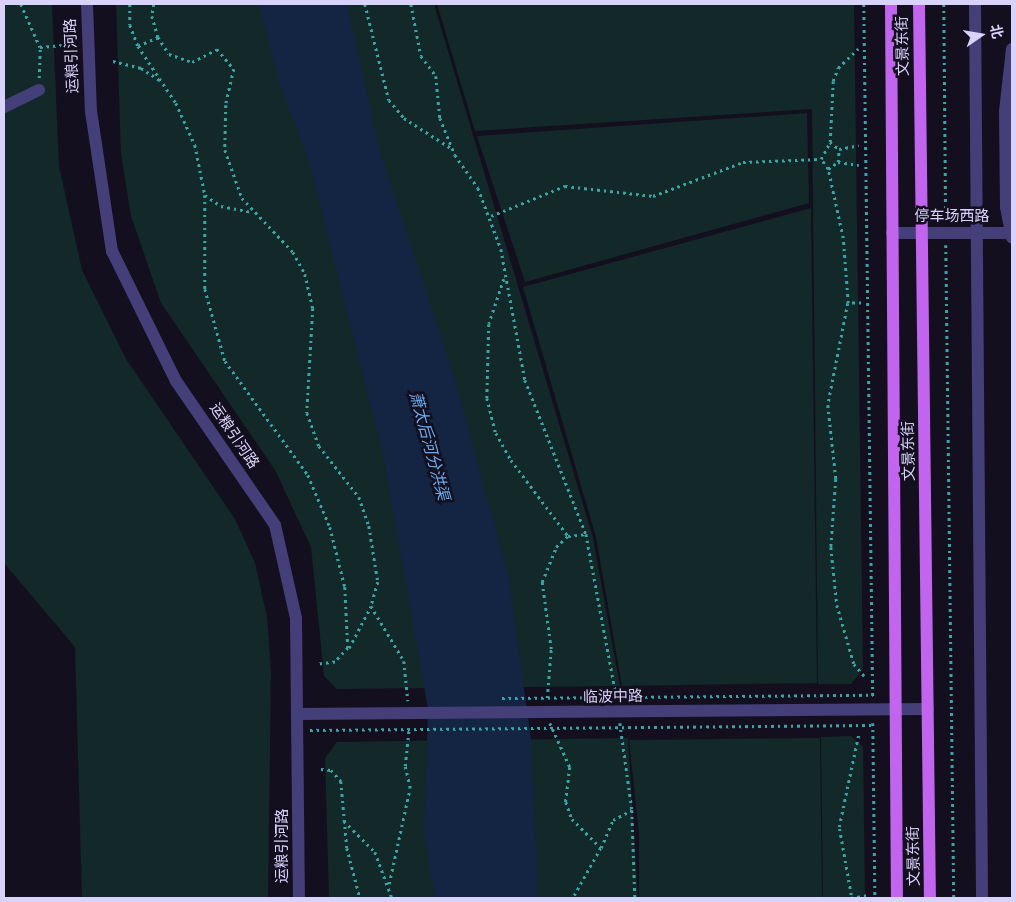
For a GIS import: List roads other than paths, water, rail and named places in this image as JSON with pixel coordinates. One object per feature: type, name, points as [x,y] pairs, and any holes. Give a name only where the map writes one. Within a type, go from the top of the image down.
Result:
[{"type":"main road","name":"文景东街","points":[[891,4],[894,711],[898,898]]},
{"type":"main road","name":"文景东街","points":[[919,4],[930,898]]},
{"type":"street","name":"运粮引河路","points":[[87,4],[90,111],[112,252],[176,381],[275,525],[296,618],[299,898]]},
{"type":"street","points":[[975,4],[982,898]]},
{"type":"street","points":[[1012,48],[1005,111],[1006,207],[1012,234]]},
{"type":"street","points":[[4,107],[39,90]]},
{"type":"street","name":"停车场西路","points":[[892,232],[1012,234]]},
{"type":"street","name":"临波中路","points":[[298,714],[873,712],[928,709]]},
{"type":"water","name":"萧太后河分洪渠","points":[[259,4],[347,4],[380,152],[454,376],[508,574],[531,739],[538,898],[435,898],[424,833],[428,709],[383,455],[309,161],[281,88]]}]
